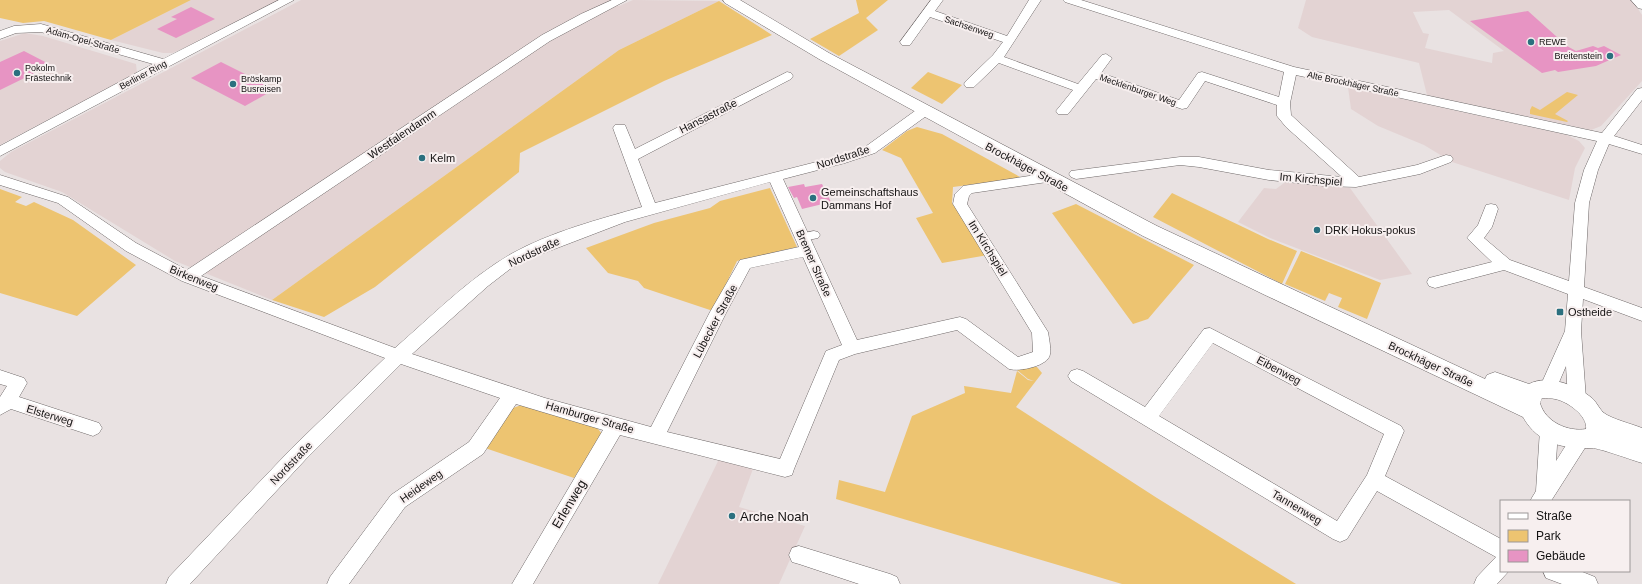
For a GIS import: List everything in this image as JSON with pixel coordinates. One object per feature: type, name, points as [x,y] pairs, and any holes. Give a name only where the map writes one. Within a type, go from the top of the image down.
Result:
[{"type":"street","name":"Berliner Ring","points":[[0,152],[164,63],[288,0]]},
{"type":"street","name":"Westfalendamm","points":[[188,277],[546,38],[585,16],[621,0]]},
{"type":"street","name":"Brockhäger Straße","points":[[730,0],[824,56],[1157,235],[1333,318],[1536,398]]},
{"type":"street","points":[[906,42],[937,0]]},
{"type":"street","name":"Sachsenweg","points":[[970,84],[997,58],[1010,41],[1035,0]]},
{"type":"street","name":"Alte Brockhäger Straße","points":[[1069,0],[1291,70],[1605,138],[1642,150]]},
{"type":"street","points":[[1638,0],[1642,6]]},
{"type":"street","name":"Sachsenweg","points":[[927,12],[1010,41]]},
{"type":"street","name":"Adam-Opel-Straße","points":[[0,35],[28,28],[41,28],[164,63]]},
{"type":"street","points":[[997,58],[1081,89]]},
{"type":"street","name":"Mecklenburger Weg","points":[[1062,112],[1106,58]]},
{"type":"street","name":"Im Kirchspiel","points":[[1291,70],[1284,103],[1284,116],[1356,182]]},
{"type":"street","name":"Mecklenburger Weg","points":[[1093,74],[1182,105],[1202,76],[1284,103]]},
{"type":"street","name":"Hansastraße","points":[[631,157],[787,76]]},
{"type":"street","points":[[1577,399],[1572,331],[1582,203],[1591,170],[1605,138],[1642,92]]},
{"type":"street","name":"Nordstraße","points":[[176,584],[313,440],[398,356],[490,275],[518,257],[569,236],[650,208],[840,160],[870,150],[924,111]]},
{"type":"street","points":[[620,128],[650,208]]},
{"type":"street","name":"Im Kirchspiel","points":[[1076,174],[1180,161],[1199,162],[1269,175],[1356,182],[1420,170],[1446,159]]},
{"type":"street","name":"Bremer Straße","points":[[775,177],[808,241],[852,348]]},
{"type":"street","name":"Im Kirchspiel","points":[[852,348],[960,323],[1015,364],[1028,362],[1042,355],[1040,332],[960,204],[962,194],[968,189],[1049,178]]},
{"type":"street","name":"Birkenweg","points":[[0,180],[63,200],[131,247],[188,277],[398,356]]},
{"type":"street","points":[[1491,210],[1485,227],[1475,238],[1505,264],[1642,315]]},
{"type":"street","name":"Lübecker Straße","points":[[656,436],[718,312],[745,264],[808,241]]},
{"type":"street","points":[[1434,282],[1505,264]]},
{"type":"street","points":[[1572,331],[1536,398],[1538,421],[1549,430],[1564,437],[1590,433],[1642,438]]},
{"type":"street","name":"Eibenweg","points":[[1147,418],[1210,334],[1395,431],[1374,480]]},
{"type":"street","name":"Hamburger Straße","points":[[398,356],[512,395],[656,436],[784,469],[832,356],[852,348]]},
{"type":"street","name":"Tannenweg","points":[[1077,376],[1340,533],[1374,480]]},
{"type":"street","name":"Elsterweg","points":[[0,378],[18,383],[4,405],[93,428]]},
{"type":"street","points":[[1536,398],[1561,391],[1577,399],[1592,411],[1590,433],[1542,496]]},
{"type":"street","name":"Heideweg","points":[[337,584],[398,501],[476,448],[512,395]]},
{"type":"street","name":"Erlenweg","points":[[522,584],[616,425]]},
{"type":"street","points":[[1542,496],[1549,430]]},
{"type":"street","points":[[1590,433],[1642,453]]},
{"type":"street","points":[[1374,480],[1500,549]]},
{"type":"street","points":[[799,555],[890,584]]},
{"type":"street","points":[[1484,584],[1500,566]]},
{"type":"street","points":[[1556,572],[1588,584]]},
{"type":"shaded area","points":[[191,0],[279,0],[192,45],[172,53],[163,53],[111,40]]},
{"type":"shaded area","points":[[301,0],[609,0],[619,6],[633,0],[719,1],[619,50],[272,300],[175,261],[62,192],[5,172],[0,168],[0,161],[11,152]]},
{"type":"shaded area","points":[[1306,0],[1632,0],[1642,15],[1642,81],[1601,126],[1591,130],[1427,95],[1419,63],[1312,37],[1298,28]],"holes":[[[1449,10],[1504,51],[1493,53],[1492,63],[1425,48],[1429,34],[1423,33],[1413,12]]]},
{"type":"shaded area","points":[[25,33],[43,36],[136,64],[137,73],[0,145],[0,41]]},
{"type":"shaded area","points":[[1348,87],[1567,135],[1579,141],[1585,148],[1575,168],[1569,200],[1452,162],[1424,145],[1378,126],[1351,109]]},
{"type":"shaded area","name":"DRK Hokus-pokus","points":[[1288,180],[1350,188],[1412,274],[1380,280],[1270,238],[1238,222],[1264,188],[1276,189]]},
{"type":"shaded area","name":"Arche Noah","points":[[720,457],[754,466],[739,507],[805,526],[779,584],[658,584]]},
{"type":"green space","points":[[0,0],[191,0],[111,40],[44,21],[23,23],[0,18]]},
{"type":"green space","points":[[856,0],[888,0],[866,18],[878,30],[839,56],[810,39],[859,13]]},
{"type":"green space","points":[[719,1],[772,35],[664,81],[520,153],[519,172],[375,287],[324,317],[272,300],[619,50]]},
{"type":"green space","points":[[928,72],[962,85],[942,104],[911,88]]},
{"type":"green space","points":[[1567,92],[1578,95],[1555,114],[1568,121],[1567,122],[1530,114],[1532,106],[1540,110]]},
{"type":"green space","points":[[917,127],[942,134],[1022,178],[953,187],[952,203],[988,255],[942,263],[916,218],[933,213],[901,158],[882,150],[907,131]]},
{"type":"green space","points":[[770,188],[797,247],[737,261],[713,311],[644,288],[638,281],[608,273],[586,248],[654,223],[710,208],[720,201]]},
{"type":"green space","points":[[0,189],[22,197],[15,202],[26,206],[34,202],[73,220],[136,265],[77,316],[0,293]]},
{"type":"green space","points":[[1172,193],[1268,239],[1297,251],[1282,284],[1153,217]]},
{"type":"green space","points":[[1076,204],[1194,265],[1148,319],[1133,324],[1052,213]]},
{"type":"green space","points":[[1301,251],[1381,283],[1367,319],[1338,307],[1342,298],[1329,293],[1325,301],[1285,284]]},
{"type":"green space","points":[[1025,367],[1037,367],[1042,373],[1016,407],[1157,498],[1296,584],[1122,584],[836,499],[839,480],[885,492],[912,416],[965,393],[964,386],[1011,393],[1017,371],[1028,380],[1034,381],[1028,379],[1017,370]]},
{"type":"green space","points":[[527,403],[595,425],[602,434],[574,478],[485,448],[513,408]]},
{"type":"building","points":[[191,7],[215,19],[176,38],[157,29],[177,19],[171,17]]},
{"type":"building","name":"REWE","points":[[1528,11],[1567,46],[1576,51],[1593,46],[1598,48],[1604,46],[1621,55],[1596,66],[1558,72],[1555,70],[1542,73],[1470,21]]},
{"type":"building","name":"Pokolm Frästechnik","points":[[24,51],[51,65],[0,90],[0,62]]},
{"type":"building","name":"Bröskamp Busreisen","points":[[221,62],[275,89],[245,106],[191,78]]},
{"type":"building","name":"Gemeinschaftshaus Dammans Hof","points":[[804,184],[805,187],[822,184],[831,202],[802,209],[797,197],[794,198],[788,187]]},
{"type":"place","name":"REWE","points":[[1531,42]]},
{"type":"place","name":"Breitenstein","points":[[1610,56]]},
{"type":"place","name":"Pokolm Frästechnik","points":[[17,73]]},
{"type":"place","name":"Bröskamp Busreisen","points":[[233,84]]},
{"type":"place","name":"Kelm","points":[[422,158]]},
{"type":"place","name":"Gemeinschaftshaus Dammans Hof","points":[[813,198]]},
{"type":"place","name":"DRK Hokus-pokus","points":[[1317,230]]},
{"type":"place","name":"Ostheide","points":[[1560,312]]},
{"type":"place","name":"Arche Noah","points":[[732,516]]}]
